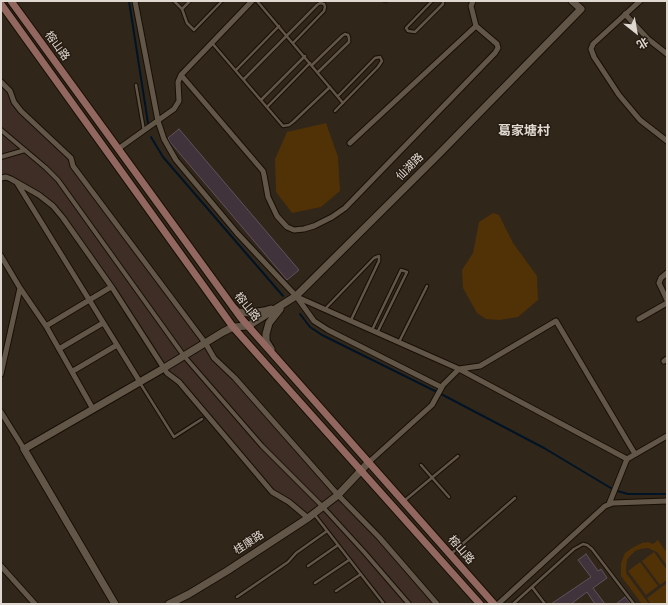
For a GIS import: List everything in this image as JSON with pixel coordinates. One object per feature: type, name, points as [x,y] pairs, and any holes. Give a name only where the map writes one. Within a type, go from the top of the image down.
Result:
[{"type":"main road","name":"榕山路","points":[[11,1],[241,318],[494,604]]},
{"type":"main road","name":"榕山路","points":[[1,4],[233,327],[480,604]]},
{"type":"street","points":[[135,1],[158,121],[164,139],[176,160],[237,233],[296,296],[311,317],[322,326],[441,387]]},
{"type":"street","points":[[118,149],[174,109],[178,104],[178,82],[181,75],[252,1]]},
{"type":"street","points":[[181,75],[263,171],[268,197],[276,216],[287,228],[294,230],[304,229],[332,217],[345,208],[495,53],[498,48],[497,44],[476,26],[471,6],[473,1]]},
{"type":"street","name":"仙湖路","points":[[233,327],[248,326],[296,296],[580,9],[572,1]]},
{"type":"street","points":[[640,1],[593,44],[591,49],[594,57],[619,96],[640,120],[667,141]]},
{"type":"street","points":[[625,14],[642,33],[667,54]]},
{"type":"street","points":[[350,143],[476,26]]},
{"type":"street","points":[[1,82],[10,91],[14,102],[21,111],[70,158],[74,166],[206,344],[214,358],[235,378],[338,495],[379,537],[437,604]]},
{"type":"street","points":[[1,130],[58,180],[184,356],[262,446],[323,507],[409,604]]},
{"type":"street","points":[[1,157],[25,150]]},
{"type":"street","points":[[1,178],[6,177],[17,182],[39,195],[53,206],[111,287],[167,372],[179,382],[272,492],[311,516]]},
{"type":"street","points":[[17,182],[140,382]]},
{"type":"street","points":[[1,256],[20,288],[46,326],[93,409]]},
{"type":"street","points":[[639,319],[667,302],[659,283],[661,278],[667,273]]},
{"type":"street","points":[[46,326],[90,301],[111,287]]},
{"type":"street","points":[[1,374],[20,288]]},
{"type":"street","points":[[296,296],[459,369],[627,459]]},
{"type":"street","points":[[232,306],[238,312],[250,313],[264,311],[283,304]]},
{"type":"street","points":[[274,355],[266,341],[266,334],[269,323],[283,304]]},
{"type":"street","points":[[223,332],[226,325],[226,318]]},
{"type":"street","points":[[369,462],[432,405],[441,387],[459,369],[480,366],[556,320],[635,454]]},
{"type":"street","points":[[59,349],[103,323]]},
{"type":"street","points":[[24,449],[233,327]]},
{"type":"street","points":[[223,332],[233,332],[242,337]]},
{"type":"street","points":[[72,371],[116,345]]},
{"type":"street","points":[[1,412],[115,604]]},
{"type":"street","points":[[609,504],[627,459],[667,436]]},
{"type":"street","name":"桂康路","points":[[169,604],[228,571],[311,516],[338,495],[369,462]]},
{"type":"street","points":[[498,604],[601,509],[609,504],[667,501]]},
{"type":"street","points":[[1,566],[35,604]]},
{"type":"lane","points":[[174,1],[182,9],[187,23],[194,30],[222,1]]},
{"type":"lane","points":[[182,9],[190,1]]},
{"type":"lane","points":[[257,1],[343,103]]},
{"type":"lane","points":[[432,1],[406,28],[408,31],[415,32],[443,4],[444,1]]},
{"type":"lane","points":[[244,79],[318,4],[320,3],[325,6],[324,11],[293,43]]},
{"type":"lane","points":[[236,70],[279,26]]},
{"type":"lane","points":[[267,107],[342,36],[345,34],[348,35],[350,39],[349,42],[318,72]]},
{"type":"lane","points":[[212,42],[283,126],[288,126],[293,122],[330,86]]},
{"type":"lane","points":[[261,100],[304,56]]},
{"type":"lane","points":[[335,111],[378,67],[382,61],[380,57],[374,58],[338,96]]},
{"type":"lane","points":[[136,85],[144,131]]},
{"type":"lane","points":[[325,310],[374,258],[379,256],[379,261],[350,321]]},
{"type":"lane","points":[[371,330],[401,270],[406,272],[377,333]]},
{"type":"lane","points":[[399,343],[427,286]]},
{"type":"lane","points":[[140,382],[174,437],[202,419]]},
{"type":"lane","points":[[404,502],[458,456]]},
{"type":"lane","points":[[421,465],[449,496]]},
{"type":"lane","points":[[450,554],[515,498]]},
{"type":"lane","points":[[311,516],[327,531],[384,604]]},
{"type":"lane","points":[[237,596],[288,562],[296,553],[327,531]]},
{"type":"lane","points":[[513,604],[578,546],[585,544],[592,549],[634,604]]},
{"type":"lane","points":[[308,566],[338,545]]},
{"type":"lane","points":[[315,583],[349,560]]},
{"type":"lane","points":[[336,591],[361,574]]},
{"type":"lane","points":[[532,587],[545,604]]},
{"type":"shaded area","points":[[1,82],[7,87],[14,102],[71,158],[214,358],[437,604],[384,604],[314,514],[308,518],[277,496],[170,375],[113,289],[53,206],[11,179],[1,178]]},
{"type":"shaded area","points":[[326,123],[338,157],[340,191],[321,207],[292,213],[276,192],[275,159],[287,132]]},
{"type":"shaded area","points":[[493,213],[499,215],[513,243],[537,276],[538,300],[518,317],[499,320],[486,319],[477,313],[463,288],[462,270],[473,253],[479,222]]},
{"type":"shaded area","points":[[658,540],[667,553],[667,566],[657,552],[648,548],[635,551],[627,560],[626,573],[649,604],[642,604],[621,576],[621,563],[625,553],[632,548],[642,543],[648,542],[653,544]]},
{"type":"shaded area","points":[[654,552],[667,570],[667,580],[660,585],[642,561]]},
{"type":"shaded area","points":[[640,562],[658,586],[646,595],[628,571]]},
{"type":"shaded area","points":[[667,583],[667,604],[651,604],[647,598]]},
{"type":"building","points":[[179,129],[299,270],[287,280],[170,142],[168,138]]},
{"type":"building","points":[[586,554],[598,571],[601,569],[607,578],[593,588],[605,604],[595,604],[587,592],[571,604],[551,604],[591,577],[578,560]]},
{"type":"building","points":[[625,597],[631,604],[616,604]]},
{"type":"waterway","points":[[129,1],[148,123]]},
{"type":"waterway","points":[[151,137],[163,157],[283,296]]},
{"type":"waterway","points":[[300,314],[310,327],[322,335],[435,391]]},
{"type":"waterway","points":[[441,394],[544,448],[614,490],[628,494],[667,494]]},
{"type":"district","name":"葛家塘村","points":[[524,131]]}]
